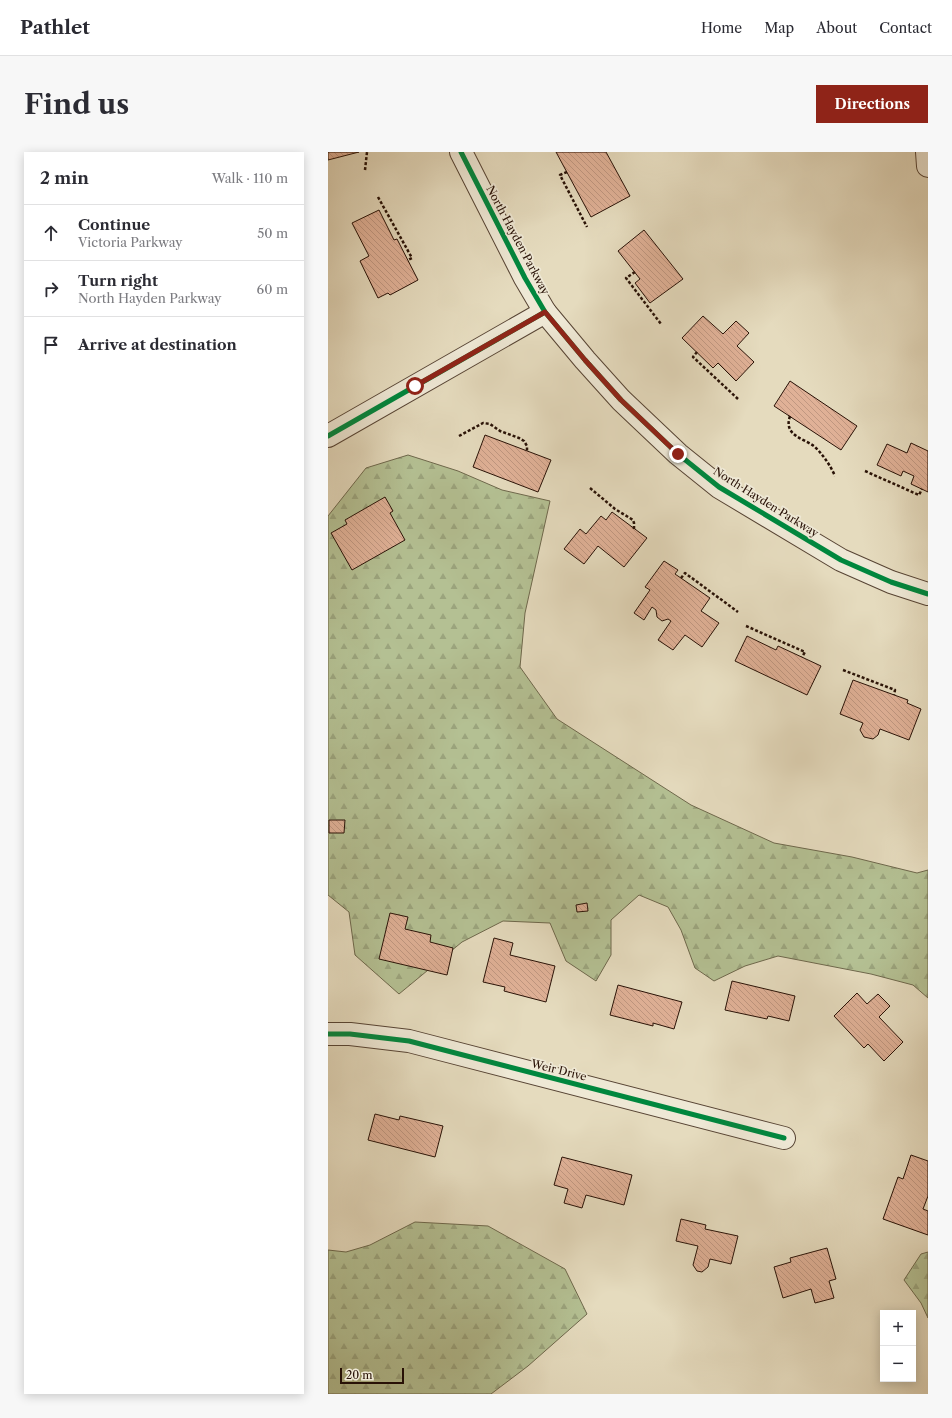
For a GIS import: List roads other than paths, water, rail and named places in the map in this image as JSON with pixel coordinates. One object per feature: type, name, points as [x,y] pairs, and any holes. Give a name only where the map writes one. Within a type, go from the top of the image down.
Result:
[{"type":"street","name":"North Hayden Parkway","points":[[461,152],[525,278],[545,312],[621,400],[678,454],[719,487],[841,560],[891,582],[928,594]]},
{"type":"street","points":[[927,152],[928,166]]},
{"type":"street","points":[[328,436],[545,312]]},
{"type":"street","name":"Weir Drive","points":[[328,1034],[350,1034],[409,1042],[784,1138]]}]
